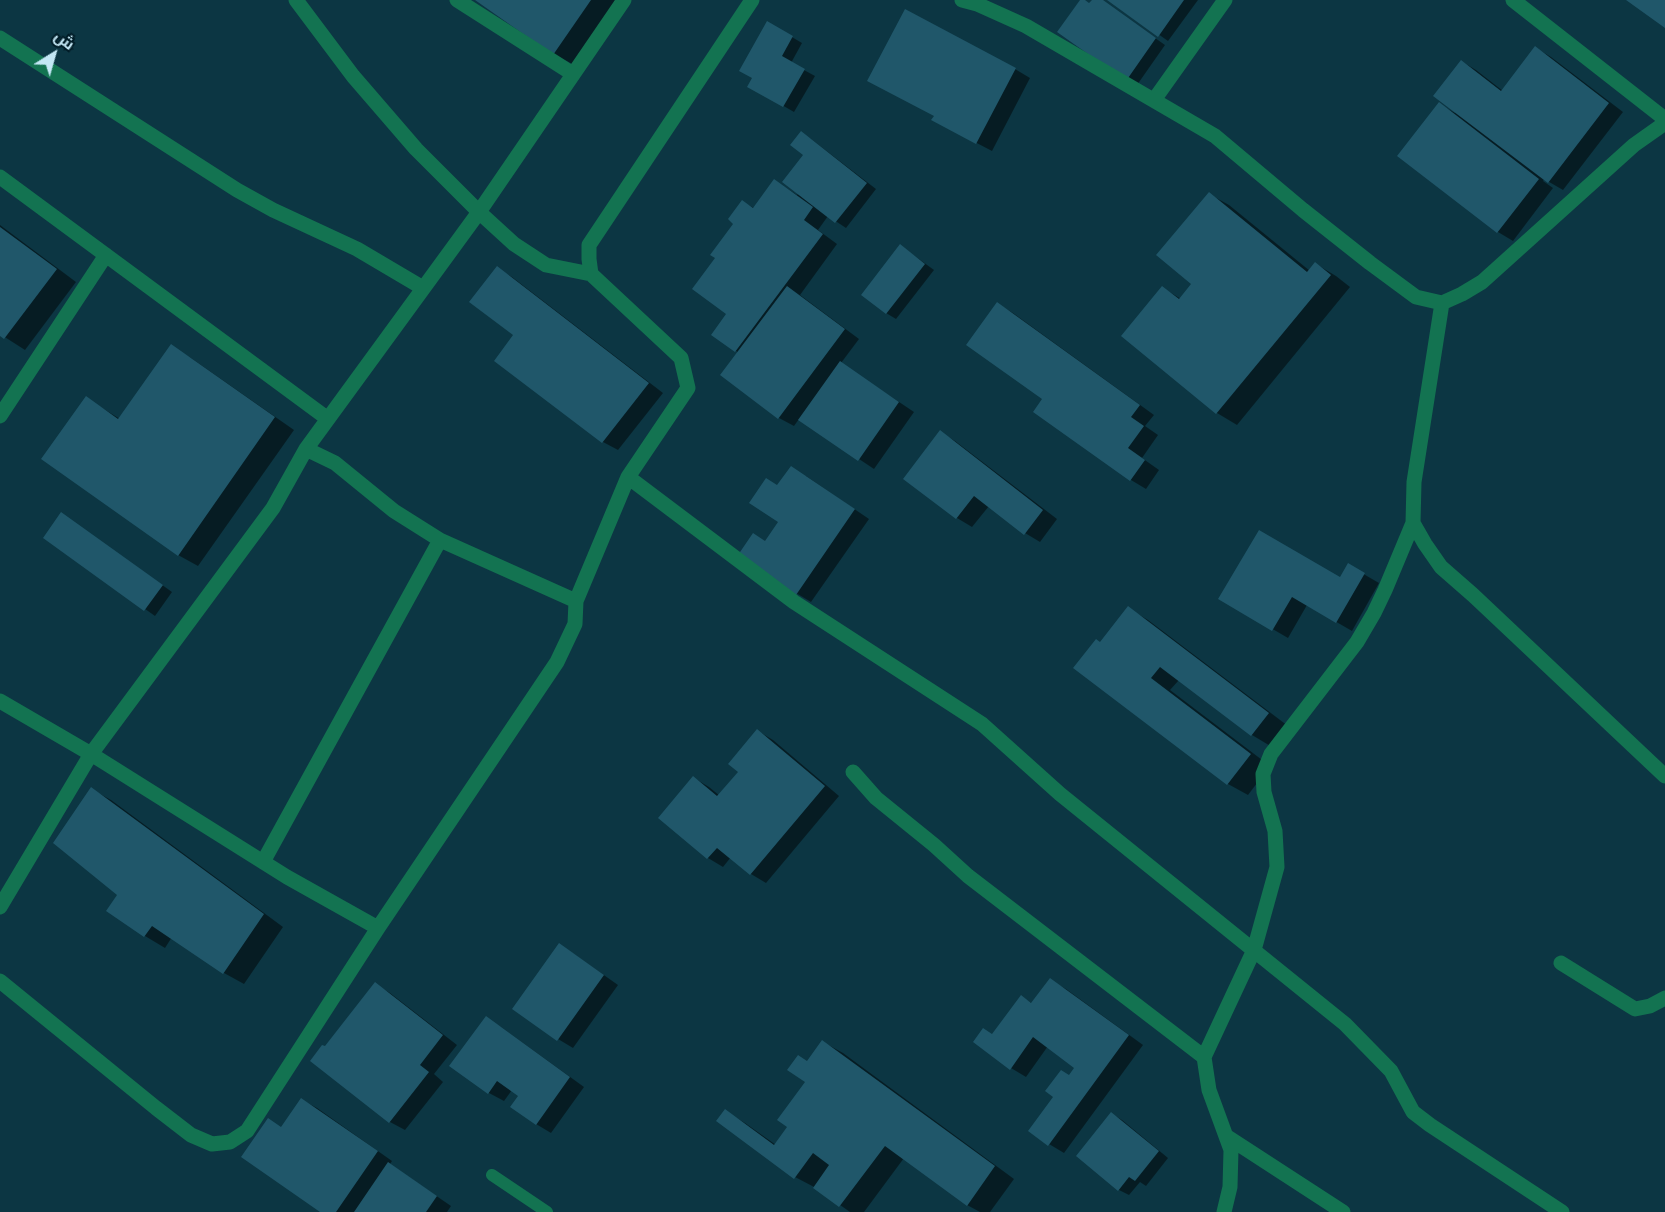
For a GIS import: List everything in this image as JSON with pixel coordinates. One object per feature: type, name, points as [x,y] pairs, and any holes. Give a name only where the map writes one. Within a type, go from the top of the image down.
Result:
[{"type":"street","points":[[0,981],[191,1135],[212,1144],[230,1142],[247,1131],[378,928],[557,662],[575,624],[576,601],[628,477],[688,388],[681,358],[591,274],[546,265],[514,244],[479,212],[409,141],[353,76],[296,0]]},
{"type":"street","points":[[457,0],[573,74]]},
{"type":"street","points":[[0,907],[91,754],[273,508],[306,449],[479,212],[624,0]]},
{"type":"street","points":[[591,274],[590,245],[752,0]]},
{"type":"street","points":[[962,0],[977,4],[1026,26],[1215,136],[1303,210],[1416,297],[1442,303],[1482,282],[1634,145],[1665,121],[1513,0]]},
{"type":"street","points":[[1154,100],[1225,0]]},
{"type":"street","points":[[0,38],[237,190],[273,210],[357,249],[423,288]]},
{"type":"street","points":[[0,177],[328,419]]},
{"type":"street","points":[[0,416],[106,255]]},
{"type":"street","points":[[1224,1212],[1230,1187],[1231,1150],[1209,1090],[1204,1057],[1254,950],[1277,867],[1275,831],[1264,792],[1263,774],[1271,754],[1357,642],[1381,598],[1413,523],[1414,482],[1442,303]]},
{"type":"street","points":[[306,449],[335,463],[394,511],[440,540],[576,601]]},
{"type":"street","points":[[628,477],[794,602],[982,724],[1060,794],[1345,1024],[1391,1071],[1413,1112],[1562,1212]]},
{"type":"street","points":[[1413,523],[1441,567],[1665,776]]},
{"type":"street","points":[[263,862],[440,540]]},
{"type":"street","points":[[0,701],[91,754],[263,862],[378,928]]},
{"type":"street","points":[[853,772],[876,798],[968,876],[1204,1057]]},
{"type":"street","points":[[1561,963],[1635,1008],[1650,1006],[1665,998]]},
{"type":"street","points":[[1226,1136],[1343,1212]]},
{"type":"lane","points":[[492,1175],[547,1212]]},
{"type":"building","points":[[475,0],[591,0],[553,55]]},
{"type":"building","points":[[1080,0],[1089,3],[1092,0],[1103,0],[1156,38],[1126,81],[1057,32]]},
{"type":"building","points":[[1107,0],[1184,0],[1158,37]]},
{"type":"building","points":[[1626,0],[1665,0],[1665,28]]},
{"type":"building","points":[[905,9],[1016,68],[976,144],[931,120],[934,116],[867,81]]},
{"type":"building","points":[[767,21],[793,36],[782,56],[805,69],[783,107],[747,87],[752,78],[739,71]]},
{"type":"building","points":[[1535,46],[1609,103],[1548,183],[1433,96],[1461,60],[1501,91]]},
{"type":"building","points":[[1439,102],[1539,179],[1497,233],[1397,156]]},
{"type":"building","points":[[801,131],[867,183],[835,223],[782,182],[803,155],[790,145]]},
{"type":"building","points":[[774,179],[813,207],[804,220],[823,234],[735,352],[711,335],[726,314],[692,289],[715,258],[710,255],[733,224],[728,219],[742,200],[753,208]]},
{"type":"building","points":[[1209,192],[1307,272],[1315,262],[1331,275],[1216,414],[1121,336],[1162,286],[1179,299],[1191,284],[1156,255]]},
{"type":"building","points":[[0,227],[57,269],[4,339],[0,336]]},
{"type":"building","points":[[900,244],[925,264],[886,314],[861,295]]},
{"type":"building","points":[[497,266],[649,383],[602,443],[494,361],[513,335],[469,302]]},
{"type":"building","points":[[787,286],[845,329],[778,419],[720,375]]},
{"type":"building","points":[[997,302],[1140,405],[1131,417],[1144,426],[1128,448],[1145,460],[1130,481],[1033,412],[1042,399],[966,345]]},
{"type":"building","points":[[171,344],[275,417],[178,556],[41,459],[86,396],[118,419]]},
{"type":"building","points":[[840,361],[899,402],[858,461],[798,420]]},
{"type":"building","points":[[940,430],[1043,510],[1024,535],[974,496],[956,519],[903,479]]},
{"type":"building","points":[[791,466],[855,509],[796,595],[738,555],[753,533],[765,541],[778,522],[749,503],[766,478],[777,485]]},
{"type":"building","points":[[61,512],[163,585],[144,611],[43,538]]},
{"type":"building","points":[[1259,530],[1340,577],[1348,563],[1365,573],[1336,623],[1292,597],[1272,631],[1218,599]]},
{"type":"building","points":[[1128,606],[1269,713],[1251,736],[1160,667],[1151,678],[1251,754],[1227,785],[1073,668],[1096,639],[1100,642]]},
{"type":"building","points":[[757,729],[825,786],[750,875],[717,848],[707,859],[658,818],[693,776],[717,796],[738,772],[728,764]]},
{"type":"building","points":[[91,787],[264,914],[223,974],[152,926],[144,937],[106,911],[117,895],[53,843]]},
{"type":"building","points":[[559,943],[604,975],[557,1041],[512,1009]]},
{"type":"building","points":[[1050,978],[1129,1035],[1048,1146],[1028,1131],[1053,1097],[1045,1091],[1061,1070],[1069,1075],[1074,1068],[1033,1037],[1010,1070],[973,1042],[983,1028],[992,1034],[1021,995],[1031,1003]]},
{"type":"building","points":[[375,982],[443,1035],[420,1065],[429,1072],[389,1123],[310,1061],[322,1045],[325,1046]]},
{"type":"building","points":[[486,1016],[570,1077],[536,1125],[510,1107],[518,1096],[497,1081],[488,1094],[449,1066]]},
{"type":"building","points":[[822,1040],[995,1166],[967,1206],[885,1146],[839,1207],[813,1188],[829,1165],[813,1153],[794,1179],[716,1121],[725,1109],[774,1145],[787,1127],[777,1120],[805,1082],[787,1070],[798,1055],[807,1061]]},
{"type":"building","points":[[301,1098],[378,1151],[336,1212],[320,1212],[241,1157],[268,1118],[281,1127]]},
{"type":"building","points":[[1111,1112],[1159,1151],[1135,1181],[1129,1177],[1118,1191],[1076,1156]]},
{"type":"building","points":[[388,1162],[437,1196],[426,1212],[354,1212]]}]
